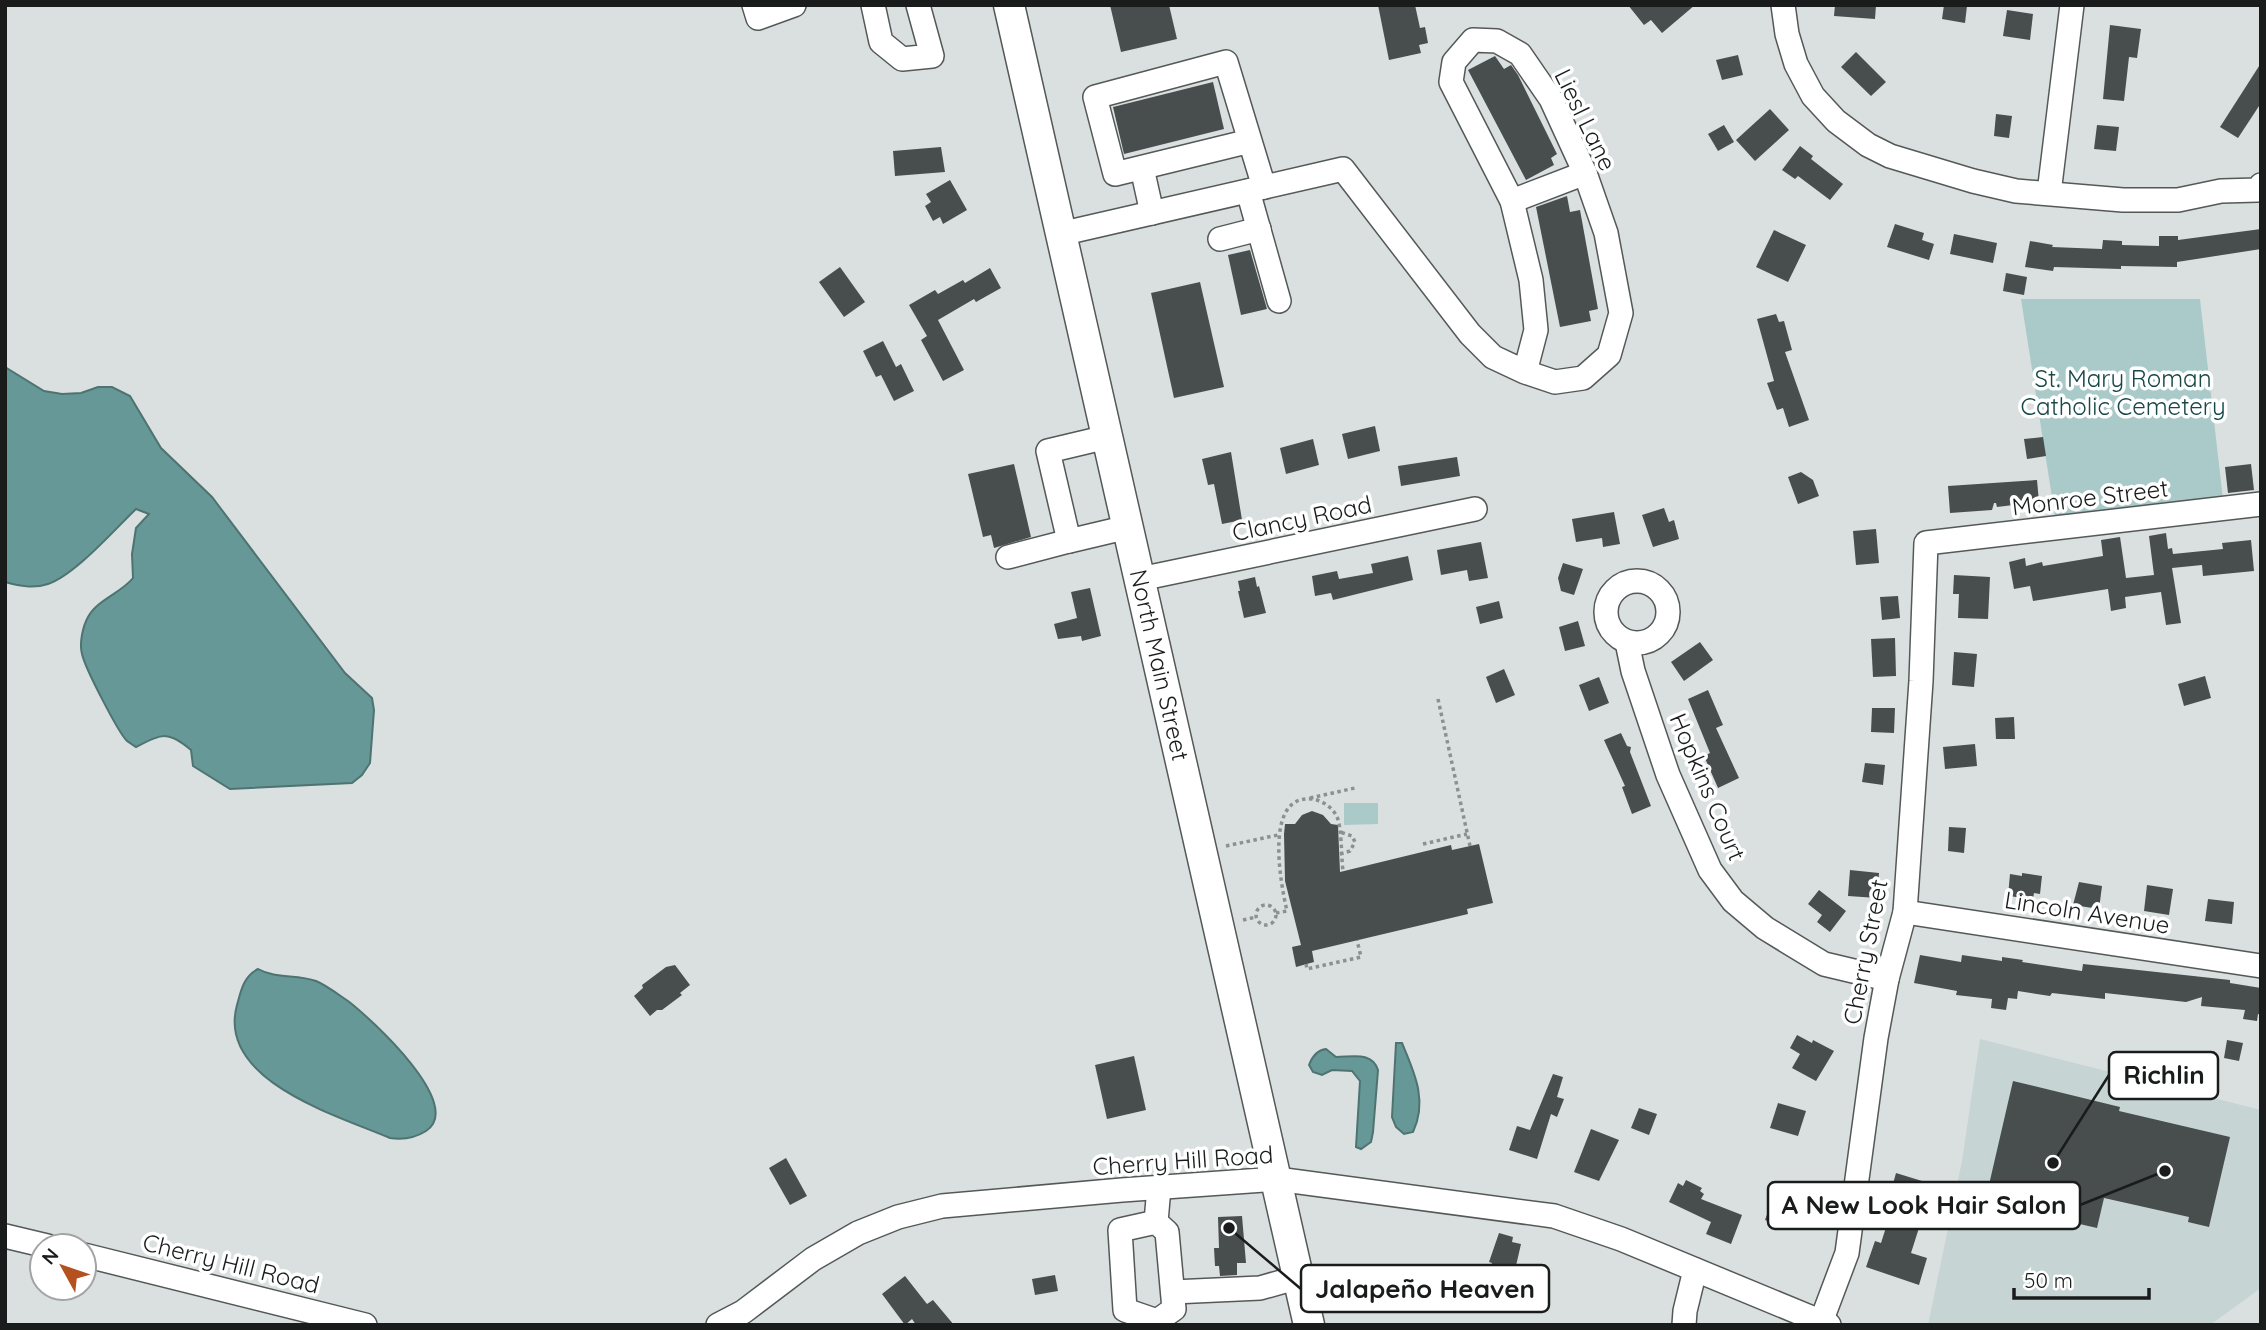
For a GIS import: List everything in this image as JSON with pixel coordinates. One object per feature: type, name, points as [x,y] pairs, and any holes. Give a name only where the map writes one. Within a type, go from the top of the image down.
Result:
[{"type":"main road","name":"North Main Street","points":[[1009,5],[1309,1325]]},
{"type":"street","points":[[754,5],[758,18],[794,5]]},
{"type":"street","points":[[873,5],[881,42],[902,59],[932,56],[918,5]]},
{"type":"street","points":[[1783,5],[1787,34],[1796,64],[1813,96],[1836,121],[1868,145],[1889,156],[2016,191],[2123,200],[2178,200],[2221,191],[2260,187]]},
{"type":"street","points":[[2049,193],[2072,5]]},
{"type":"street","name":"Liesl Lane","points":[[1060,234],[1343,169],[1470,334],[1493,358],[1525,372],[1555,382],[1583,377],[1609,355],[1620,313],[1606,233],[1585,173],[1551,99],[1520,54],[1497,41],[1473,40],[1454,62],[1451,82],[1512,201],[1531,280],[1536,330],[1525,372]]},
{"type":"street","points":[[1250,141],[1115,174],[1095,97],[1226,62],[1250,141],[1259,229],[1279,301]]},
{"type":"street","points":[[1142,167],[1152,213]]},
{"type":"street","points":[[1512,201],[1585,173]]},
{"type":"street","points":[[1220,239],[1259,229]]},
{"type":"street","points":[[1069,541],[1048,451],[1107,437]]},
{"type":"street","name":"Monroe Street","points":[[1926,543],[2261,504]]},
{"type":"street","name":"Clancy Road","points":[[1140,579],[1475,509]]},
{"type":"street","points":[[1008,557],[1128,527]]},
{"type":"street","name":"Cherry Street","points":[[1825,1323],[1847,1253],[1876,1038],[1887,979],[1905,912],[1921,681],[1926,543]]},
{"type":"street","name":"Hopkins Court","points":[[1627,642],[1633,671],[1668,775],[1710,870],[1733,901],[1765,928],[1824,964],[1887,979]]},
{"type":"street","name":"Lincoln Avenue","points":[[1905,912],[2261,966]]},
{"type":"street","name":"Cherry Hill Road","points":[[718,1325],[743,1312],[813,1259],[858,1233],[898,1217],[942,1206],[1277,1179],[1554,1216],[1621,1239],[1825,1323]]},
{"type":"street","points":[[1156,1222],[1159,1187]]},
{"type":"street","points":[[1156,1222],[1167,1232],[1174,1309],[1157,1321],[1125,1310],[1120,1230],[1156,1222]]},
{"type":"street","points":[[5,1236],[28,1241]]},
{"type":"street","name":"Cherry Hill Road","points":[[98,1258],[365,1325]]},
{"type":"street","points":[[1684,1325],[1695,1269]]},
{"type":"street","points":[[1173,1293],[1260,1288],[1299,1277]]},
{"type":"path","points":[[1438,699],[1470,846]]},
{"type":"path","points":[[1276,913],[1287,911],[1281,880],[1278,835],[1286,813],[1294,804],[1305,799],[1356,788]]},
{"type":"path","points":[[1305,799],[1316,800],[1333,810],[1340,832],[1343,871]]},
{"type":"path","points":[[1340,832],[1348,834],[1354,842],[1350,851],[1340,854]]},
{"type":"path","points":[[1423,844],[1467,834]]},
{"type":"path","points":[[1226,846],[1278,835]]},
{"type":"path","points":[[1266,905],[1272,907],[1276,913],[1275,919],[1268,925],[1259,923],[1256,917],[1259,908],[1266,905]]},
{"type":"path","points":[[1243,920],[1256,917]]},
{"type":"path","points":[[1306,964],[1307,969],[1361,957],[1357,940]]},
{"type":"shaded area","points":[[5,367],[44,391],[81,393],[98,387],[112,387],[130,396],[161,448],[212,497],[345,673],[372,698],[374,710],[370,763],[362,775],[352,783],[230,789],[193,766],[191,750],[176,739],[159,737],[136,747],[127,741],[89,672],[81,650],[81,640],[92,611],[133,578],[132,554],[136,528],[149,514],[136,509],[82,562],[59,579],[37,586],[5,582]]},
{"type":"shaded area","points":[[258,969],[320,983],[348,1001],[375,1025],[425,1083],[434,1102],[435,1119],[426,1131],[409,1138],[390,1138],[314,1106],[286,1092],[263,1075],[245,1055],[235,1032],[241,990],[249,976]]},
{"type":"shaded area","points":[[1980,1039],[2261,1110],[2261,1288],[2210,1325],[1928,1325],[1962,1161]]},
{"type":"shaded area","points":[[1396,1043],[1402,1043],[1415,1075],[1419,1097],[1413,1132],[1404,1134],[1396,1127],[1392,1117]]},
{"type":"shaded area","points":[[1326,1049],[1336,1057],[1355,1056],[1371,1060],[1378,1070],[1371,1142],[1361,1149],[1356,1147],[1360,1081],[1352,1071],[1332,1070],[1322,1075],[1313,1072],[1309,1065],[1312,1059],[1317,1052]]},
{"type":"green space","name":"St. Mary Roman Catholic Cemetery","points":[[2021,299],[2200,299],[2223,499],[2055,517]]},
{"type":"green space","points":[[1344,803],[1378,803],[1378,824],[1344,825]]},
{"type":"building","points":[[1110,5],[1169,5],[1177,39],[1121,52]]},
{"type":"building","points":[[1378,5],[1415,5],[1420,28],[1425,27],[1428,43],[1419,45],[1421,53],[1389,60]]},
{"type":"building","points":[[1628,5],[1695,5],[1662,33],[1651,20],[1644,25]]},
{"type":"building","points":[[1835,5],[1876,5],[1875,19],[1834,16]]},
{"type":"building","points":[[1944,5],[1967,6],[1965,23],[1942,19]]},
{"type":"building","points":[[2007,10],[2033,14],[2030,40],[2003,36]]},
{"type":"building","points":[[2110,25],[2141,29],[2137,58],[2129,57],[2124,101],[2103,99]]},
{"type":"building","points":[[1856,52],[1886,82],[1871,96],[1841,67]]},
{"type":"building","points":[[1738,55],[1743,75],[1722,80],[1716,60]]},
{"type":"building","points":[[1495,56],[1504,69],[1511,65],[1518,75],[1557,154],[1551,158],[1554,165],[1526,180],[1468,70]]},
{"type":"building","points":[[2261,63],[2261,103],[2238,138],[2220,127]]},
{"type":"building","points":[[1213,82],[1224,129],[1124,154],[1113,107]]},
{"type":"building","points":[[1770,109],[1789,130],[1755,161],[1736,140]]},
{"type":"building","points":[[1996,114],[2012,116],[2009,138],[1994,136]]},
{"type":"building","points":[[1724,125],[1734,142],[1718,151],[1708,134]]},
{"type":"building","points":[[2097,125],[2119,127],[2116,151],[2094,149]]},
{"type":"building","points":[[1800,146],[1813,156],[1811,159],[1843,184],[1830,200],[1798,176],[1795,179],[1782,170]]},
{"type":"building","points":[[941,147],[945,172],[895,176],[893,151]]},
{"type":"building","points":[[950,180],[967,210],[943,224],[940,217],[933,221],[925,206],[931,202],[926,194]]},
{"type":"building","points":[[1567,196],[1570,212],[1580,210],[1598,309],[1589,311],[1591,321],[1560,327],[1536,207]]},
{"type":"building","points":[[1895,224],[1924,233],[1922,240],[1934,244],[1929,260],[1887,247]]},
{"type":"building","points":[[2261,229],[2261,249],[2177,262],[2177,267],[2054,267],[2053,271],[2025,267],[2030,241],[2053,245],[2052,247],[2102,249],[2103,240],[2122,241],[2122,245],[2159,246],[2159,236],[2178,236],[2178,240]]},
{"type":"building","points":[[1774,230],[1806,245],[1788,282],[1756,267]]},
{"type":"building","points":[[1954,234],[1997,243],[1993,263],[1950,254]]},
{"type":"building","points":[[1250,250],[1267,309],[1241,315],[1228,255]]},
{"type":"building","points":[[840,267],[865,302],[844,317],[819,282]]},
{"type":"building","points":[[990,268],[1001,288],[976,302],[974,299],[938,320],[964,370],[943,381],[921,340],[927,336],[909,305],[935,290],[938,294],[963,280],[965,283]]},
{"type":"building","points":[[2006,273],[2027,277],[2024,295],[2003,291]]},
{"type":"building","points":[[1200,282],[1224,387],[1174,398],[1151,293]]},
{"type":"building","points":[[1776,314],[1779,322],[1784,321],[1792,350],[1785,352],[1809,420],[1789,427],[1783,408],[1777,410],[1767,383],[1774,381],[1757,319]]},
{"type":"building","points":[[883,341],[896,367],[901,364],[914,391],[894,401],[881,375],[876,377],[863,351]]},
{"type":"building","points":[[1375,426],[1380,451],[1348,459],[1342,434]]},
{"type":"building","points":[[2043,437],[2046,456],[2027,459],[2024,439]]},
{"type":"building","points":[[1313,439],[1319,465],[1286,474],[1280,448]]},
{"type":"building","points":[[1231,452],[1242,520],[1222,524],[1214,484],[1208,485],[1202,459]]},
{"type":"building","points":[[1457,457],[1460,476],[1401,486],[1398,466]]},
{"type":"building","points":[[1014,464],[1031,537],[994,548],[991,535],[983,537],[968,474]]},
{"type":"building","points":[[2251,464],[2254,490],[2228,493],[2225,467]]},
{"type":"building","points":[[1801,472],[1813,480],[1819,496],[1798,504],[1788,477]]},
{"type":"building","points":[[2037,480],[2039,502],[1997,507],[1994,503],[1992,510],[1950,513],[1948,486]]},
{"type":"building","points":[[1664,508],[1669,522],[1674,520],[1679,539],[1653,547],[1642,515]]},
{"type":"building","points":[[1614,512],[1620,544],[1603,547],[1602,538],[1576,542],[1572,519]]},
{"type":"building","points":[[1876,529],[1879,563],[1856,565],[1853,531]]},
{"type":"building","points":[[2166,533],[2168,549],[2172,548],[2173,554],[2223,549],[2222,543],[2251,540],[2254,571],[2203,576],[2202,565],[2172,568],[2181,623],[2166,625],[2161,592],[2125,597],[2126,608],[2111,611],[2108,589],[2033,601],[2030,586],[2014,589],[2009,562],[2025,558],[2026,566],[2042,562],[2043,566],[2103,556],[2101,540],[2120,537],[2126,578],[2154,575],[2149,536]]},
{"type":"building","points":[[1481,542],[1488,578],[1469,581],[1467,570],[1441,575],[1437,550]]},
{"type":"building","points":[[1408,556],[1413,580],[1333,600],[1331,593],[1315,596],[1312,576],[1337,571],[1339,579],[1373,573],[1371,564]]},
{"type":"building","points":[[1563,563],[1583,569],[1574,595],[1561,591],[1558,578]]},
{"type":"building","points":[[1954,575],[1990,577],[1988,619],[1958,618],[1959,594],[1953,594]]},
{"type":"building","points":[[1255,577],[1266,613],[1244,618],[1238,581]]},
{"type":"building","points":[[1090,588],[1101,636],[1082,641],[1081,636],[1058,639],[1054,624],[1077,618],[1071,592]]},
{"type":"building","points":[[1898,596],[1900,618],[1882,620],[1880,597]]},
{"type":"building","points":[[1499,601],[1503,618],[1480,624],[1476,607]]},
{"type":"building","points":[[1578,621],[1585,646],[1565,651],[1559,627]]},
{"type":"building","points":[[1895,638],[1896,676],[1873,677],[1871,639]]},
{"type":"building","points":[[1700,642],[1713,660],[1684,681],[1671,662]]},
{"type":"building","points":[[1954,652],[1977,654],[1974,687],[1952,685]]},
{"type":"building","points":[[1504,669],[1515,695],[1496,703],[1486,677]]},
{"type":"building","points":[[2205,676],[2211,698],[2184,706],[2178,684]]},
{"type":"building","points":[[1599,677],[1609,703],[1589,711],[1579,685]]},
{"type":"building","points":[[1708,690],[1723,725],[1716,728],[1739,778],[1718,788],[1704,756],[1710,753],[1688,699]]},
{"type":"building","points":[[1872,708],[1895,708],[1894,733],[1871,732]]},
{"type":"building","points":[[2014,717],[2015,739],[1996,739],[1995,718]]},
{"type":"building","points":[[1621,733],[1627,746],[1631,747],[1630,752],[1651,806],[1632,814],[1622,787],[1625,786],[1604,740]]},
{"type":"building","points":[[1975,744],[1977,766],[1945,769],[1943,747]]},
{"type":"building","points":[[1865,763],[1885,765],[1883,785],[1862,782]]},
{"type":"building","points":[[1312,811],[1323,815],[1331,824],[1338,825],[1340,872],[1451,845],[1452,850],[1479,844],[1493,903],[1467,909],[1468,914],[1312,951],[1314,962],[1296,967],[1292,947],[1301,945],[1285,881],[1285,824],[1295,824],[1302,815]]},
{"type":"building","points":[[1949,827],[1966,828],[1964,853],[1948,851]]},
{"type":"building","points":[[1850,870],[1879,873],[1877,898],[1848,896]]},
{"type":"building","points":[[2022,873],[2042,876],[2040,894],[2034,893],[2033,899],[2008,896],[2010,874],[2022,876]]},
{"type":"building","points":[[2079,882],[2102,886],[2099,909],[2073,905]]},
{"type":"building","points":[[2147,885],[2173,889],[2169,915],[2144,911]]},
{"type":"building","points":[[1819,890],[1846,911],[1830,932],[1817,922],[1822,915],[1808,904]]},
{"type":"building","points":[[2208,899],[2234,902],[2232,924],[2205,921]]},
{"type":"building","points":[[1920,955],[1961,962],[1962,955],[2002,961],[2002,957],[2082,971],[2083,964],[2230,980],[2230,983],[2261,988],[2261,1015],[2258,1014],[2257,1021],[2243,1019],[2245,1010],[2201,1006],[2202,997],[2186,1002],[2105,993],[2105,999],[2018,991],[2017,999],[2008,998],[2006,1010],[1991,1008],[1992,999],[1956,995],[1957,991],[1914,983]]},
{"type":"building","points":[[675,965],[690,985],[680,993],[682,995],[650,1016],[634,996],[643,988],[642,985],[666,967]]},
{"type":"building","points":[[1797,1035],[1834,1051],[1816,1081],[1792,1068],[1800,1054],[1790,1048]]},
{"type":"building","points":[[2227,1040],[2243,1043],[2239,1061],[2224,1058]]},
{"type":"building","points":[[1134,1056],[1146,1110],[1107,1119],[1095,1065]]},
{"type":"building","points":[[1553,1074],[1563,1077],[1557,1097],[1564,1099],[1557,1117],[1551,1114],[1537,1159],[1509,1150],[1517,1126],[1530,1130]]},
{"type":"building","points":[[2013,1081],[2120,1107],[2119,1111],[2230,1137],[2209,1227],[2188,1222],[2189,1217],[2104,1198],[2097,1228],[1985,1202]]},
{"type":"building","points":[[1778,1103],[1806,1111],[1798,1136],[1770,1128]]},
{"type":"building","points":[[1639,1108],[1657,1114],[1649,1135],[1631,1128]]},
{"type":"building","points":[[1591,1129],[1619,1140],[1599,1181],[1574,1172]]},
{"type":"building","points":[[786,1158],[807,1196],[790,1205],[769,1168]]},
{"type":"building","points":[[1896,1173],[1948,1189],[1941,1214],[1925,1209],[1911,1253],[1927,1258],[1919,1285],[1866,1267],[1875,1241],[1881,1243],[1895,1199],[1889,1198]]},
{"type":"building","points":[[1686,1180],[1702,1188],[1700,1191],[1704,1194],[1701,1199],[1742,1215],[1731,1244],[1706,1234],[1711,1222],[1669,1202],[1678,1183],[1683,1186]]},
{"type":"building","points":[[1778,1184],[1797,1191],[1793,1204],[1798,1206],[1791,1229],[1765,1220]]},
{"type":"building","points":[[1242,1216],[1246,1263],[1237,1263],[1237,1275],[1220,1276],[1219,1266],[1215,1266],[1214,1248],[1219,1248],[1218,1217]]},
{"type":"building","points":[[1499,1233],[1513,1237],[1512,1242],[1521,1244],[1513,1279],[1489,1272],[1492,1263],[1489,1262]]},
{"type":"building","points":[[1055,1275],[1058,1291],[1035,1295],[1032,1279]]},
{"type":"building","points":[[905,1276],[927,1304],[933,1300],[954,1325],[916,1325],[912,1319],[905,1325],[882,1294]]},
{"type":"place","name":"Richlin","points":[[2053,1163]]},
{"type":"place","name":"A New Look Hair Salon","points":[[2165,1171]]},
{"type":"place","name":"Jalapeño Heaven","points":[[1229,1228]]}]
